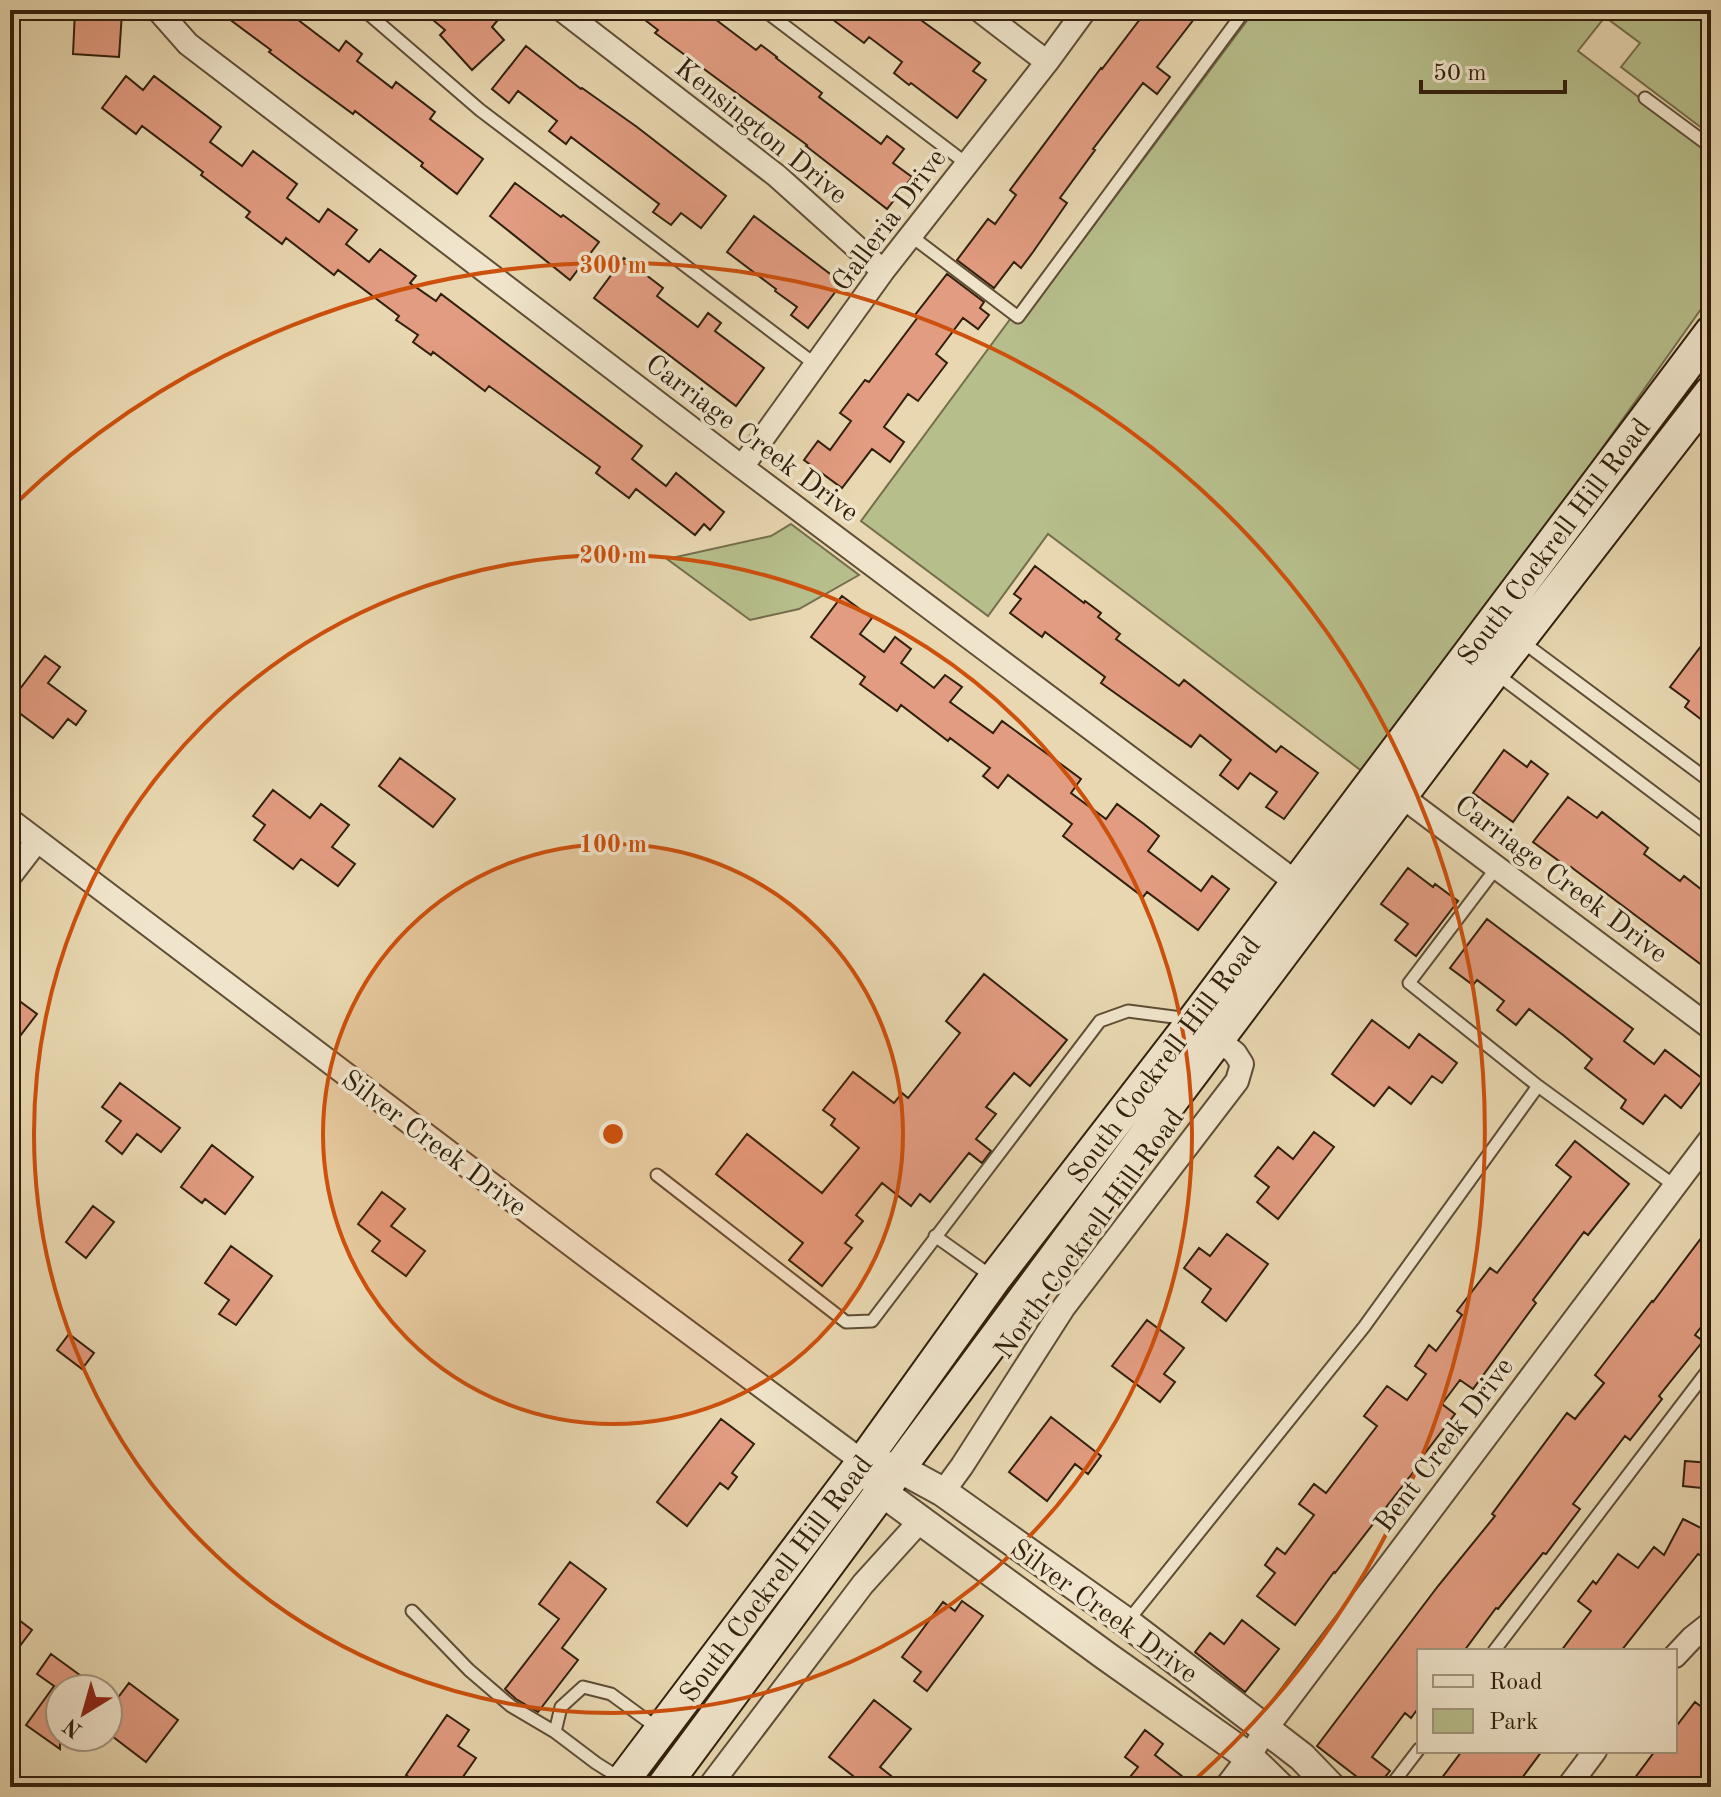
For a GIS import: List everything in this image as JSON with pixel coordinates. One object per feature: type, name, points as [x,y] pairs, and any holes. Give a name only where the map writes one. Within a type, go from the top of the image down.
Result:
[{"type":"main road","name":"South Cockrell Hill Road","points":[[620,1783],[863,1462],[995,1278],[1206,1029],[1507,630],[1711,332]]},
{"type":"main road","name":"South Cockrell Hill Road","points":[[1388,786],[1494,672],[1507,630],[1711,392]]},
{"type":"main road","name":"South Cockrell Hill Road","points":[[663,1787],[1063,1245],[1206,1029]]},
{"type":"street","name":"Carriage Creek Drive","points":[[158,10],[188,44],[742,467],[1309,892]]},
{"type":"street","name":"Kensington Drive","points":[[562,10],[777,176],[883,271]]},
{"type":"street","points":[[979,10],[1047,62]]},
{"type":"street","name":"Galleria Drive","points":[[742,467],[883,271],[1085,10]]},
{"type":"street","name":"Carriage Creek Drive","points":[[1388,786],[1711,1028]]},
{"type":"street","name":"Silver Creek Drive","points":[[10,820],[567,1243],[863,1462],[891,1480],[943,1492],[1126,1622],[1302,1757],[1331,1787]]},
{"type":"street","points":[[10,876],[37,841]]},
{"type":"street","name":"North Cockrell Hill Road","points":[[943,1492],[1064,1307],[1237,1081],[1242,1064],[1235,1053],[1206,1029]]},
{"type":"street","name":"Bent Creek Drive","points":[[1226,1787],[1266,1729],[1711,1138]]},
{"type":"street","name":"Silver Creek Drive","points":[[891,1480],[920,1521],[1249,1757],[1280,1787]]},
{"type":"street","points":[[709,1787],[863,1584],[920,1521]]},
{"type":"street","points":[[1677,1654],[1711,1623]]},
{"type":"street","points":[[1568,1787],[1594,1753]]},
{"type":"lane","points":[[364,10],[480,110],[816,365]]},
{"type":"lane","points":[[764,10],[967,164]]},
{"type":"lane","points":[[911,236],[1018,317],[1245,10]]},
{"type":"lane","points":[[1645,98],[1711,147]]},
{"type":"lane","points":[[1507,630],[1711,782]]},
{"type":"lane","points":[[1494,672],[1711,836]]},
{"type":"lane","points":[[1497,867],[1409,983],[1538,1086],[1675,1186]]},
{"type":"lane","points":[[657,1175],[846,1322],[872,1321],[1100,1021],[1128,1011],[1206,1029]]},
{"type":"lane","points":[[1126,1622],[1364,1327],[1538,1086]]},
{"type":"lane","points":[[935,1236],[995,1278]]},
{"type":"lane","points":[[1496,1649],[1711,1366]]},
{"type":"lane","points":[[412,1611],[469,1670],[511,1706],[555,1732],[620,1783]]},
{"type":"lane","points":[[555,1732],[561,1707],[583,1687],[611,1694],[660,1731]]},
{"type":"lane","points":[[1390,1787],[1417,1752]]},
{"type":"green space","points":[[1255,10],[1711,10],[1711,135],[1621,67],[1640,43],[1605,17],[1578,51],[1711,152],[1711,295],[1367,775],[1048,534],[988,616],[861,521],[1011,318],[1021,323]]},
{"type":"green space","points":[[791,524],[859,575],[799,609],[750,620],[667,559],[771,536]]},
{"type":"building","points":[[75,10],[122,13],[119,57],[73,54]]},
{"type":"building","points":[[217,10],[285,10],[339,51],[346,41],[362,54],[357,61],[392,88],[396,82],[435,112],[430,119],[483,159],[457,194],[421,166],[423,163],[355,111],[353,114],[301,76]]},
{"type":"building","points":[[421,10],[486,10],[497,21],[492,27],[504,40],[472,70],[440,35],[445,30]]},
{"type":"building","points":[[632,10],[703,10],[756,50],[761,45],[777,57],[822,93],[819,97],[881,144],[887,136],[904,149],[893,163],[912,177],[887,209],[807,145],[655,33],[658,30]]},
{"type":"building","points":[[820,10],[907,10],[980,63],[973,71],[986,80],[957,118],[894,73],[902,62],[869,37],[864,43]]},
{"type":"building","points":[[1147,10],[1201,10],[1157,67],[1170,77],[1157,94],[1143,83],[1060,198],[1067,203],[1033,252],[1021,268],[1014,262],[994,288],[957,260],[988,219],[995,224],[1016,195],[1010,190]]},
{"type":"building","points":[[526,46],[726,196],[701,228],[681,213],[671,225],[653,212],[659,204],[571,137],[566,144],[549,131],[557,121],[518,91],[509,103],[492,89]]},
{"type":"building","points":[[126,76],[143,90],[154,76],[221,127],[210,142],[242,166],[253,151],[297,184],[287,198],[319,222],[328,209],[357,230],[346,244],[369,262],[380,249],[416,276],[410,283],[436,301],[441,294],[642,446],[632,459],[666,486],[676,473],[724,512],[710,530],[704,524],[695,535],[636,489],[629,498],[596,473],[600,467],[489,386],[485,391],[433,352],[431,355],[413,342],[418,335],[396,320],[399,316],[338,270],[334,275],[286,238],[282,244],[246,217],[250,212],[201,175],[203,172],[142,126],[136,134],[102,108]]},
{"type":"building","points":[[515,183],[599,242],[570,280],[490,216]]},
{"type":"building","points":[[754,216],[842,283],[808,328],[791,315],[797,307],[727,252]]},
{"type":"building","points":[[624,258],[663,288],[657,296],[698,327],[708,313],[721,323],[715,331],[764,368],[736,406],[594,298]]},
{"type":"building","points":[[947,274],[984,302],[980,308],[989,315],[978,329],[963,318],[936,354],[947,363],[918,401],[908,394],[884,427],[904,442],[890,462],[872,449],[842,488],[804,460],[818,441],[830,450],[851,421],[840,413],[865,380],[869,382]]},
{"type":"building","points":[[1035,566],[1101,613],[1098,617],[1120,634],[1116,639],[1179,686],[1184,680],[1276,752],[1281,746],[1318,773],[1284,819],[1266,807],[1277,792],[1250,773],[1238,789],[1220,775],[1231,760],[1200,735],[1191,747],[1101,683],[1105,677],[1045,632],[1042,637],[1010,613],[1021,599],[1014,594]]},
{"type":"building","points":[[842,596],[872,618],[860,634],[884,652],[895,637],[911,649],[901,663],[934,688],[945,675],[962,687],[950,702],[993,733],[1002,721],[1081,779],[1071,793],[1106,819],[1117,804],[1144,824],[1159,836],[1148,851],[1201,891],[1212,876],[1229,889],[1198,930],[1147,892],[1143,897],[1063,836],[1072,824],[1008,775],[998,788],[983,776],[990,768],[901,705],[897,711],[860,684],[865,677],[811,637]]},
{"type":"building","points":[[1711,633],[1711,727],[1685,707],[1689,701],[1670,687]]},
{"type":"building","points":[[45,656],[60,667],[48,683],[86,711],[76,725],[68,719],[53,738],[10,706]]},
{"type":"building","points":[[1504,750],[1527,767],[1531,761],[1548,774],[1513,822],[1473,793]]},
{"type":"building","points":[[400,758],[455,799],[433,827],[379,786]]},
{"type":"building","points":[[273,790],[310,818],[321,804],[349,825],[332,847],[355,864],[338,886],[301,859],[293,869],[254,840],[265,825],[253,816]]},
{"type":"building","points":[[1568,797],[1597,818],[1602,812],[1648,848],[1644,854],[1680,881],[1684,876],[1711,897],[1711,972],[1533,842]]},
{"type":"building","points":[[1408,868],[1458,901],[1416,956],[1395,940],[1408,924],[1381,904]]},
{"type":"building","points":[[1487,919],[1633,1029],[1624,1041],[1654,1064],[1665,1050],[1703,1079],[1681,1108],[1665,1095],[1643,1124],[1621,1108],[1626,1100],[1585,1068],[1592,1059],[1563,1035],[1529,1009],[1516,1025],[1497,1010],[1504,1001],[1477,980],[1473,985],[1450,968]]},
{"type":"building","points":[[984,974],[1067,1040],[1030,1086],[1014,1073],[986,1107],[996,1114],[976,1139],[991,1151],[982,1163],[969,1153],[930,1202],[920,1194],[911,1206],[882,1183],[856,1215],[863,1221],[845,1243],[852,1248],[822,1286],[789,1260],[803,1243],[716,1174],[747,1134],[822,1193],[859,1148],[831,1125],[835,1119],[823,1110],[853,1072],[894,1103],[902,1093],[908,1098],[960,1033],[946,1021]]},
{"type":"building","points":[[10,994],[37,1014],[10,1049]]},
{"type":"building","points":[[1372,1020],[1409,1048],[1419,1034],[1457,1063],[1442,1083],[1432,1076],[1411,1104],[1389,1087],[1374,1106],[1332,1074]]},
{"type":"building","points":[[120,1083],[180,1128],[161,1152],[137,1134],[122,1154],[106,1141],[121,1121],[102,1107]]},
{"type":"building","points":[[1314,1132],[1334,1147],[1278,1219],[1257,1202],[1269,1187],[1255,1176],[1278,1147],[1293,1159]]},
{"type":"building","points":[[1575,1141],[1629,1184],[1588,1235],[1584,1232],[1473,1389],[1460,1380],[1442,1404],[1455,1414],[1295,1625],[1257,1596],[1275,1573],[1265,1565],[1277,1548],[1285,1554],[1314,1515],[1299,1504],[1314,1484],[1326,1493],[1377,1426],[1364,1416],[1387,1386],[1407,1400],[1426,1374],[1415,1366],[1429,1345],[1436,1351],[1462,1315],[1457,1311],[1490,1268],[1497,1273],[1571,1177],[1556,1165]]},
{"type":"building","points":[[212,1145],[253,1177],[225,1214],[205,1199],[202,1203],[181,1187]]},
{"type":"building","points":[[382,1192],[405,1209],[391,1226],[425,1251],[406,1276],[372,1251],[380,1241],[358,1224]]},
{"type":"building","points":[[93,1206],[114,1222],[86,1258],[66,1242]]},
{"type":"building","points":[[1711,1225],[1711,1314],[1695,1335],[1703,1341],[1659,1396],[1662,1399],[1630,1440],[1625,1436],[1573,1504],[1580,1509],[1546,1554],[1543,1553],[1496,1608],[1465,1649],[1417,1649],[1417,1710],[1411,1718],[1405,1713],[1372,1757],[1390,1771],[1377,1787],[1370,1787],[1317,1746],[1495,1516],[1492,1514],[1567,1413],[1575,1419],[1604,1383],[1595,1375]]},
{"type":"building","points":[[1227,1234],[1268,1264],[1226,1321],[1202,1302],[1211,1289],[1184,1268],[1199,1248],[1210,1256]]},
{"type":"building","points":[[231,1246],[272,1276],[236,1325],[219,1314],[229,1300],[205,1283]]},
{"type":"building","points":[[1147,1320],[1184,1348],[1164,1374],[1175,1382],[1160,1402],[1112,1366]]},
{"type":"building","points":[[69,1334],[94,1353],[82,1369],[57,1350]]},
{"type":"building","points":[[1051,1417],[1101,1456],[1088,1474],[1075,1464],[1047,1501],[1009,1472]]},
{"type":"building","points":[[721,1419],[754,1444],[732,1473],[737,1477],[728,1489],[720,1483],[687,1526],[657,1502]]},
{"type":"building","points":[[1685,1461],[1711,1463],[1711,1489],[1683,1486]]},
{"type":"building","points":[[1683,1519],[1711,1533],[1711,1561],[1698,1554],[1623,1649],[1562,1649],[1591,1611],[1578,1601],[1593,1581],[1596,1584],[1618,1554],[1638,1568],[1654,1547],[1664,1555]]},
{"type":"building","points":[[570,1562],[606,1589],[562,1648],[578,1660],[538,1712],[505,1689],[559,1619],[539,1604]]},
{"type":"building","points":[[962,1601],[983,1616],[927,1691],[914,1681],[921,1672],[902,1657],[943,1602],[955,1611]]},
{"type":"building","points":[[19,1620],[32,1630],[10,1659],[10,1632]]},
{"type":"building","points":[[1242,1620],[1279,1649],[1245,1692],[1195,1652],[1210,1633],[1224,1644]]},
{"type":"building","points":[[51,1654],[77,1673],[44,1673],[44,1679],[37,1674]]},
{"type":"building","points":[[129,1683],[178,1720],[146,1762],[124,1745],[124,1690]]},
{"type":"building","points":[[44,1700],[44,1738],[26,1725]]},
{"type":"building","points":[[874,1700],[911,1729],[880,1767],[905,1787],[867,1787],[829,1757]]},
{"type":"building","points":[[1695,1702],[1711,1714],[1711,1772],[1699,1787],[1628,1787],[1654,1753],[1677,1753],[1677,1725]]},
{"type":"building","points":[[447,1715],[469,1730],[458,1746],[476,1758],[456,1787],[422,1787],[406,1775]]},
{"type":"building","points":[[1145,1730],[1163,1744],[1155,1755],[1183,1777],[1176,1787],[1122,1787],[1138,1767],[1125,1757]]},
{"type":"building","points":[[1460,1753],[1541,1753],[1522,1778],[1534,1787],[1435,1787]]}]
